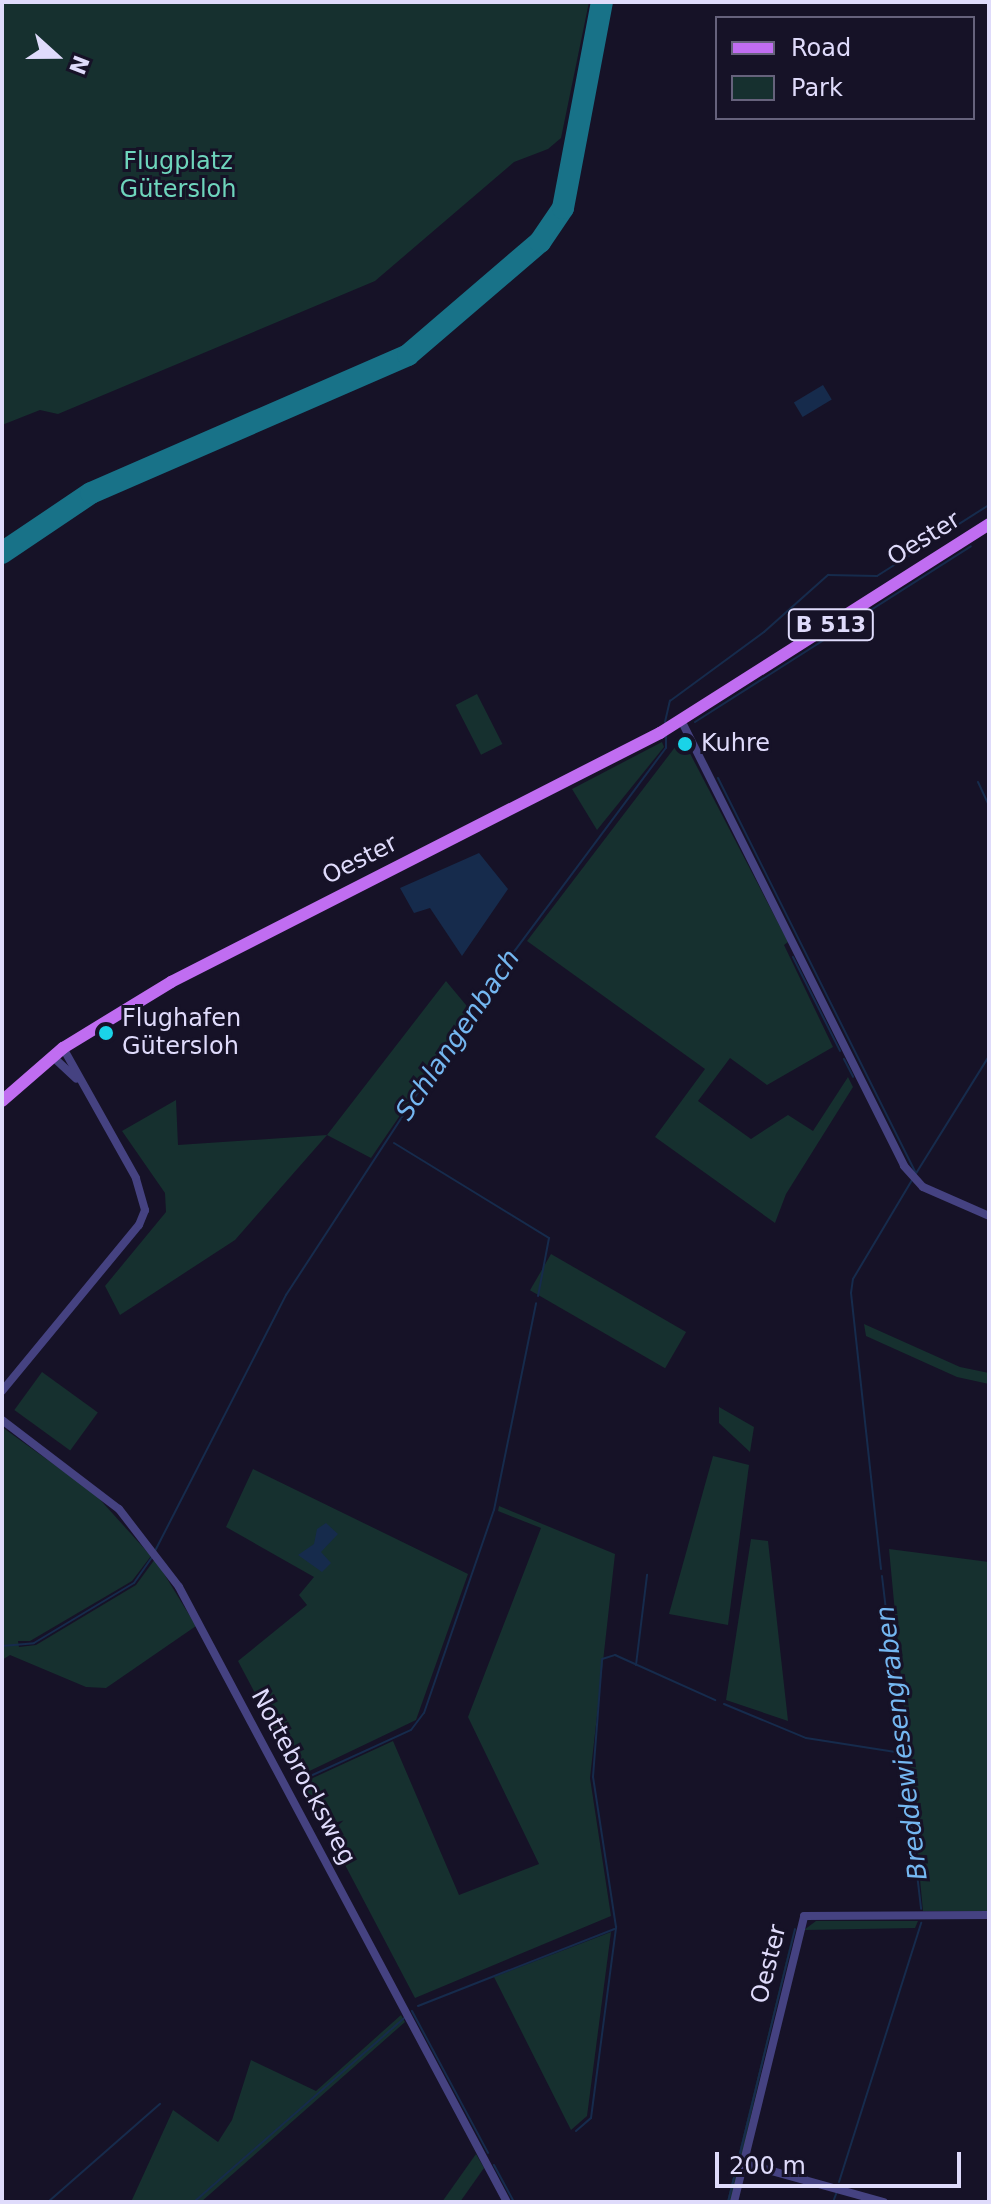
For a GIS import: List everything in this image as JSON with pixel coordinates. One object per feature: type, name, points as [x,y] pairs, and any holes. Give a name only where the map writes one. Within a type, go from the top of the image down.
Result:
[{"type":"main road","name":"Oester","points":[[63,1048],[171,982],[660,733],[989,524]]},
{"type":"main road","name":"B 513","points":[[2,1101],[63,1048]]},
{"type":"street","points":[[676,723],[904,1166],[923,1187],[989,1216]]},
{"type":"street","points":[[2,1391],[139,1225],[145,1210],[136,1178],[76,1078],[63,1048]]},
{"type":"street","points":[[52,1056],[76,1078]]},
{"type":"street","name":"Nottebrocksweg","points":[[2,1420],[98,1489],[160,1557],[507,2202]]},
{"type":"street","name":"Oester","points":[[734,2202],[804,1916],[989,1915]]},
{"type":"street","points":[[743,2163],[884,2202]]},
{"type":"green space","name":"Flugplatz Gütersloh","points":[[2,2],[589,2],[561,138],[548,149],[514,162],[375,281],[58,414],[40,410],[2,425]]},
{"type":"green space","points":[[477,694],[502,744],[481,755],[456,705]]},
{"type":"green space","points":[[682,738],[788,942],[784,945],[833,1047],[767,1085],[730,1058],[698,1101],[751,1139],[788,1115],[813,1131],[848,1077],[853,1087],[786,1194],[775,1223],[655,1137],[705,1069],[527,941]]},
{"type":"green space","points":[[662,742],[664,747],[597,830],[572,789]]},
{"type":"green space","points":[[446,981],[471,1011],[371,1158],[327,1135]]},
{"type":"green space","points":[[176,1100],[178,1145],[327,1135],[235,1240],[120,1315],[105,1286],[166,1212],[165,1193],[122,1131]]},
{"type":"green space","points":[[551,1254],[686,1332],[665,1368],[530,1290]]},
{"type":"green space","points":[[864,1324],[960,1367],[989,1373],[989,1384],[957,1377],[866,1336]]},
{"type":"green space","points":[[42,1372],[98,1413],[70,1451],[14,1410]]},
{"type":"green space","points":[[719,1407],[754,1427],[750,1452],[719,1423]]},
{"type":"green space","points":[[2,1427],[95,1494],[151,1556],[132,1581],[30,1641],[18,1641],[19,1647],[36,1645],[136,1585],[155,1559],[196,1626],[106,1688],[86,1687],[10,1655],[2,1660]]},
{"type":"green space","points":[[713,1456],[749,1465],[728,1625],[669,1614]]},
{"type":"green space","points":[[253,1469],[468,1574],[416,1720],[299,1776],[238,1661],[307,1605],[299,1595],[314,1577],[226,1527]]},
{"type":"green space","points":[[499,1506],[615,1554],[590,1778],[611,1916],[415,1998],[302,1783],[393,1741],[459,1895],[539,1864],[468,1717],[541,1528],[498,1511]]},
{"type":"green space","points":[[751,1539],[768,1541],[788,1721],[726,1700]]},
{"type":"green space","points":[[889,1549],[989,1562],[989,1911],[923,1911]]},
{"type":"green space","points":[[816,1921],[918,1921],[915,1928],[804,1930]]},
{"type":"green space","points":[[795,1924],[731,2202],[727,2202]]},
{"type":"green space","points":[[611,1932],[587,2116],[571,2130],[494,1977]]},
{"type":"green space","points":[[401,2015],[405,2022],[201,2202],[131,2202],[173,2110],[218,2142],[232,2120],[251,2060],[316,2091]]},
{"type":"green space","points":[[476,2154],[484,2168],[460,2202],[442,2202]]},
{"type":"water","points":[[823,385],[832,400],[803,417],[794,403]]},
{"type":"water","points":[[479,853],[508,889],[462,956],[430,908],[414,913],[400,888]]},
{"type":"water","points":[[326,1523],[338,1534],[321,1552],[331,1563],[322,1572],[298,1555],[314,1544],[317,1529]]},
{"type":"waterway","name":"Schlangenbach","points":[[665,722],[670,701],[764,632],[828,575],[877,576],[989,505]]},
{"type":"waterway","points":[[695,722],[971,546]]},
{"type":"waterway","name":"Schlangenbach","points":[[155,1551],[286,1295],[478,1000],[666,748],[666,736]]},
{"type":"waterway","points":[[718,778],[916,1173]]},
{"type":"waterway","points":[[978,782],[989,806]]},
{"type":"waterway","points":[[793,957],[840,1051]]},
{"type":"waterway","name":"Breddewiesengraben","points":[[915,1175],[989,1056]]},
{"type":"waterway","points":[[844,1059],[853,1077]]},
{"type":"waterway","points":[[394,1143],[549,1238],[538,1296]]},
{"type":"waterway","name":"Breddewiesengraben","points":[[881,1569],[851,1293],[853,1279],[912,1180]]},
{"type":"waterway","points":[[306,1778],[411,1730],[424,1713],[494,1510],[536,1303]]},
{"type":"waterway","name":"Schlangenbach","points":[[2,1646],[34,1643],[134,1583],[152,1557]]},
{"type":"waterway","points":[[636,1665],[647,1575]]},
{"type":"waterway","name":"Breddewiesengraben","points":[[882,1576],[921,1909]]},
{"type":"waterway","points":[[576,2131],[591,2118],[616,1927],[593,1777],[602,1659],[615,1655],[715,1700]]},
{"type":"waterway","points":[[724,1704],[806,1738],[902,1753]]},
{"type":"waterway","name":"Breddewiesengraben","points":[[839,2182],[921,1923]]},
{"type":"waterway","points":[[418,2006],[614,1929]]},
{"type":"waterway","points":[[728,2202],[795,1929]]},
{"type":"waterway","points":[[412,2011],[488,2153]]},
{"type":"waterway","points":[[194,2202],[404,2018]]},
{"type":"waterway","points":[[48,2202],[160,2104]]},
{"type":"waterway","points":[[494,2165],[514,2202]]},
{"type":"waterway","name":"Breddewiesengraben","points":[[833,2202],[836,2194]]},
{"type":"taxiway","points":[[2,553],[91,493],[408,355],[540,242],[563,208],[602,2]]},
{"type":"place","name":"Kuhre","points":[[685,744]]},
{"type":"place","name":"Flughafen Gütersloh","points":[[106,1033]]}]
